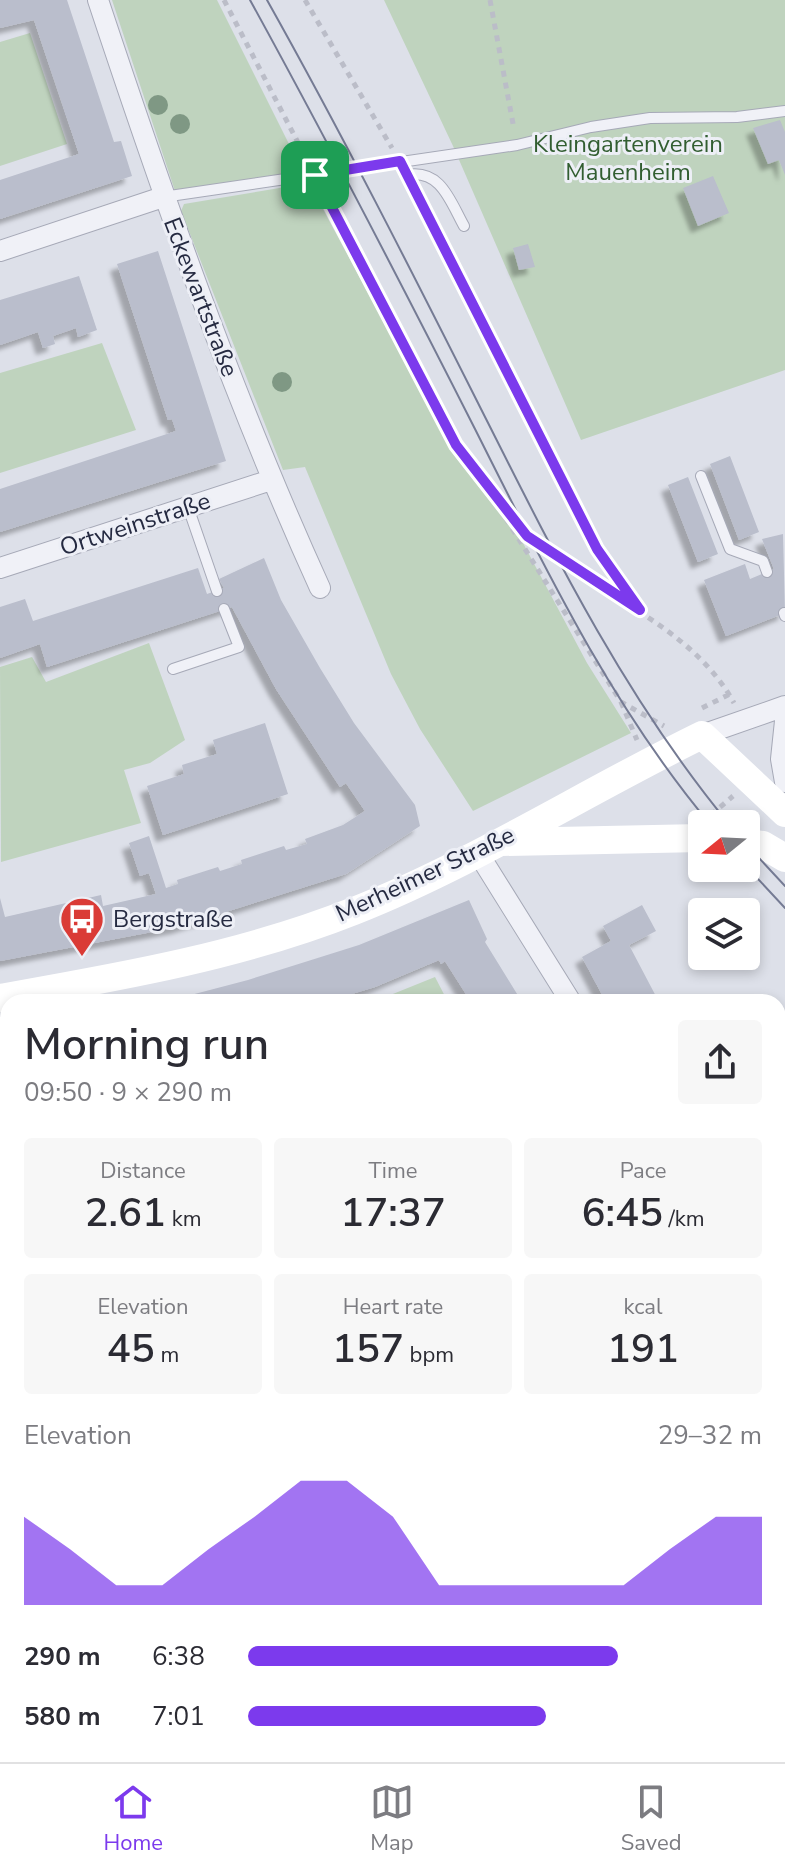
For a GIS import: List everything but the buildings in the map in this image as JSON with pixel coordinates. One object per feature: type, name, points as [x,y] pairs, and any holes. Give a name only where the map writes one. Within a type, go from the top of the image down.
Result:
[{"type":"main road","points":[[696,724],[785,813]]},
{"type":"main road","name":"Merheimer Straße","points":[[22,994],[170,967],[355,911],[487,848],[696,724]]},
{"type":"main road","points":[[487,848],[688,837]]},
{"type":"main road","points":[[760,845],[785,858]]},
{"type":"street","name":"Eckewartstraße","points":[[98,0],[163,197],[271,480],[320,588]]},
{"type":"street","points":[[0,251],[163,197]]},
{"type":"street","name":"Ortweinstraße","points":[[0,568],[271,480]]},
{"type":"street","name":"Merheimer Straße","points":[[696,724],[785,706]]},
{"type":"street","points":[[784,735],[781,759],[785,782]]},
{"type":"street","points":[[487,848],[567,994]]},
{"type":"lane","points":[[163,197],[517,145],[591,127],[650,118],[737,117],[785,111]]},
{"type":"lane","points":[[407,175],[422,172],[440,182],[464,226]]},
{"type":"lane","points":[[701,476],[730,549],[763,561],[767,572]]},
{"type":"lane","points":[[188,507],[217,591]]},
{"type":"lane","points":[[173,669],[239,647],[224,609]]},
{"type":"path","points":[[224,0],[456,445],[527,536],[640,610],[689,648],[730,694],[696,724]]},
{"type":"path","points":[[305,0],[400,161]]},
{"type":"path","points":[[490,0],[517,145]]},
{"type":"path","points":[[407,175],[597,549],[640,610]]},
{"type":"path","points":[[480,478],[621,702],[638,741]]},
{"type":"path","points":[[621,702],[665,726],[678,720]]},
{"type":"path","points":[[718,810],[750,780]]},
{"type":"path","points":[[688,820],[679,822],[688,833]]},
{"type":"green space","points":[[112,0],[217,0],[303,172],[175,191]]},
{"type":"green space","name":"Kleingartenverein Mauenheim","points":[[384,0],[785,0],[785,370],[581,440],[453,146]]},
{"type":"green space","points":[[30,33],[67,144],[0,166],[0,42]]},
{"type":"green space","points":[[309,183],[457,459],[523,543],[587,663],[631,733],[473,811],[420,729],[391,674],[305,467],[283,470],[181,211],[184,204]]},
{"type":"green space","points":[[102,343],[136,430],[0,473],[0,373]]},
{"type":"green space","points":[[149,643],[185,740],[150,763],[124,770],[141,823],[1,862],[0,667],[32,657],[46,682]]},
{"type":"green space","points":[[435,977],[444,994],[393,994]]},
{"type":"tram line","points":[[250,0],[581,634],[641,732],[699,810]]},
{"type":"tram line","points":[[267,0],[375,200],[592,621],[656,725],[718,810]]},
{"type":"tram line","points":[[760,859],[785,886]]},
{"type":"tram line","points":[[760,881],[785,908]]},
{"type":"place","name":"Bergstraße","points":[[82,958]]},
{"type":"route","points":[[400,161],[597,549],[640,610],[527,536],[480,478],[456,445],[315,175],[400,161]]}]
